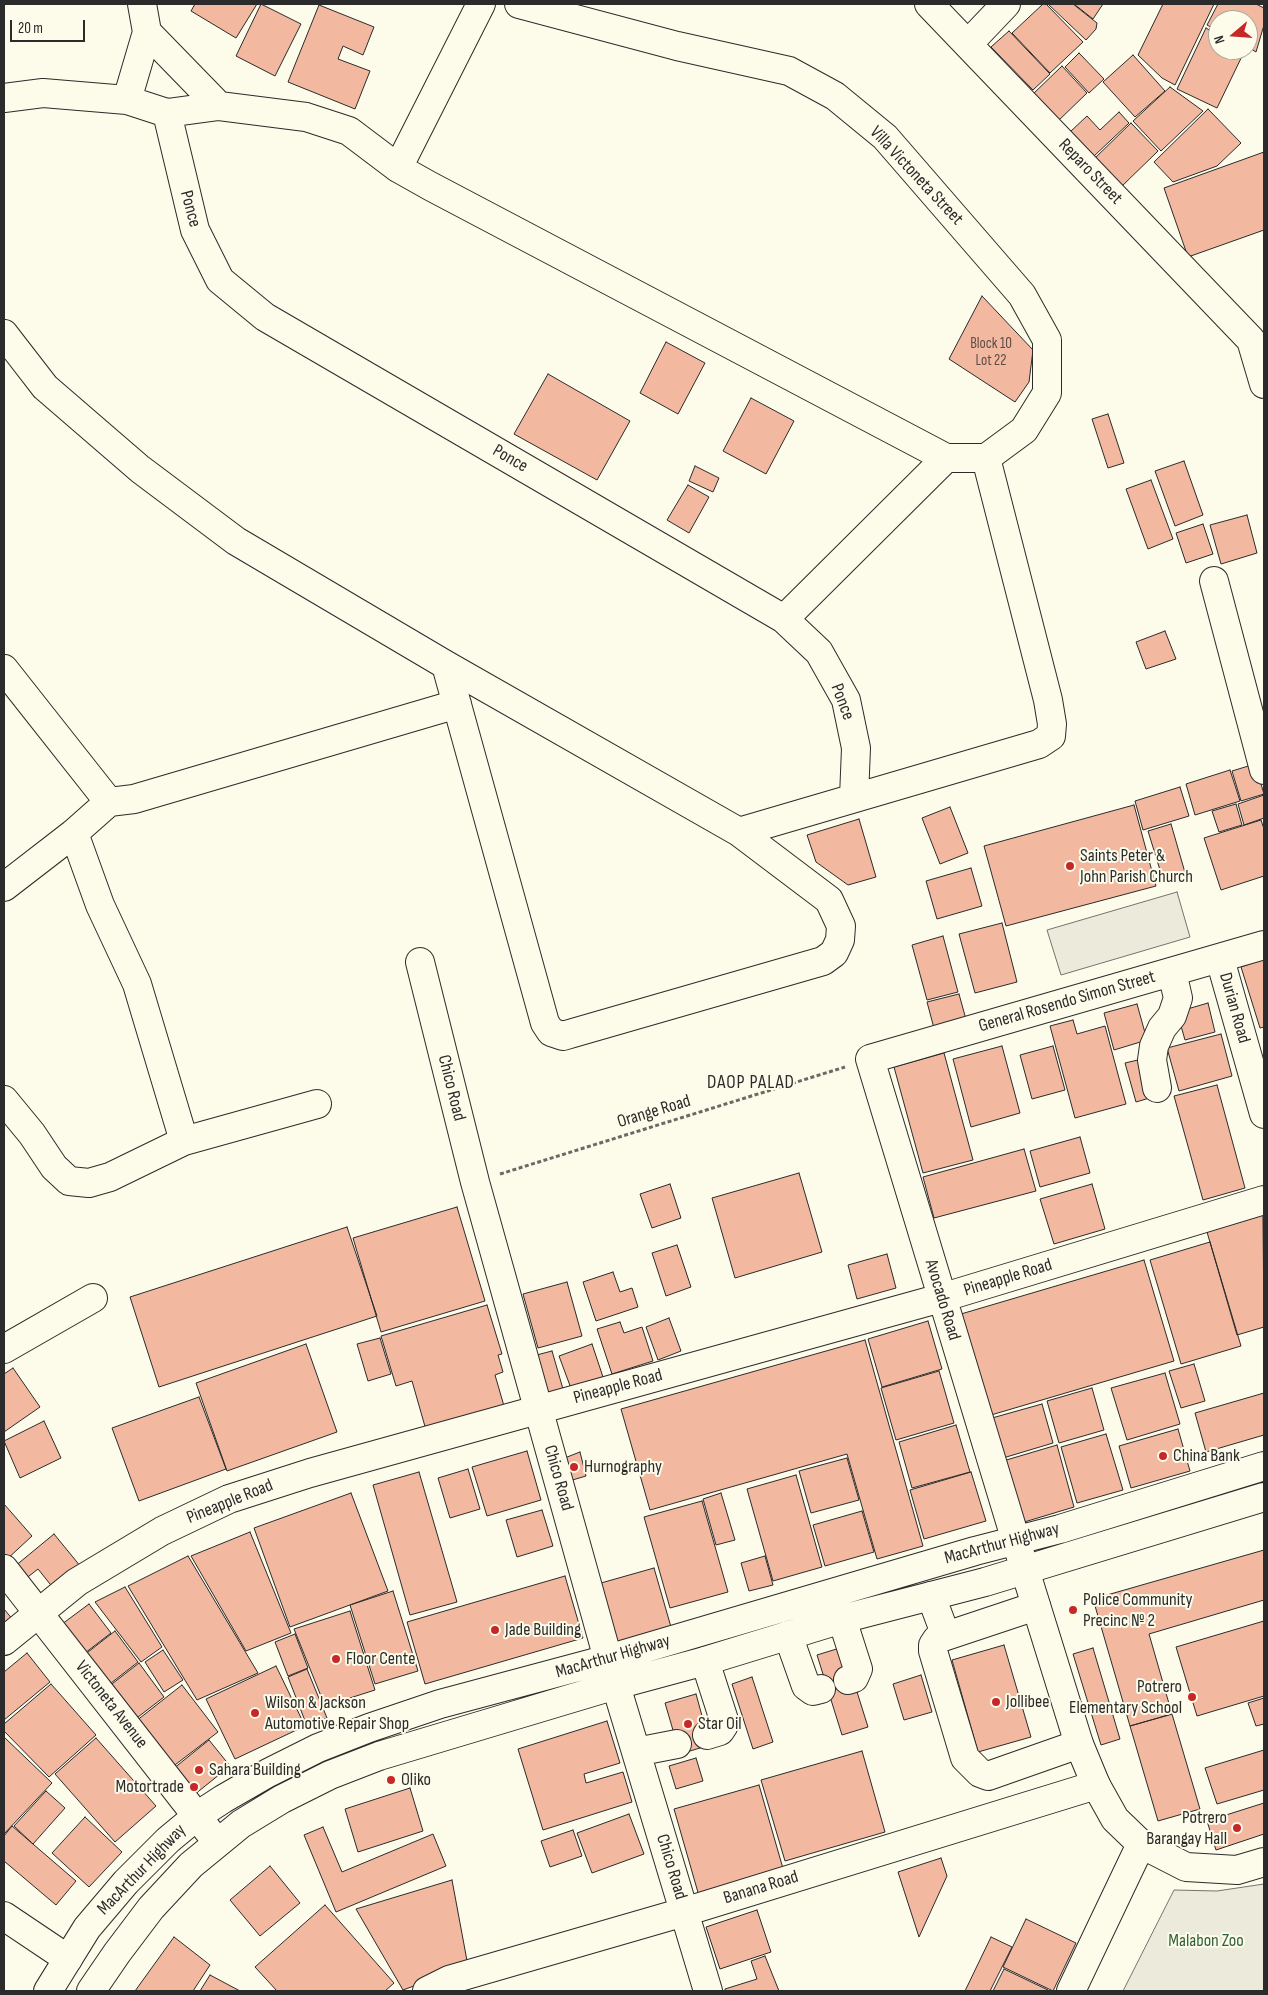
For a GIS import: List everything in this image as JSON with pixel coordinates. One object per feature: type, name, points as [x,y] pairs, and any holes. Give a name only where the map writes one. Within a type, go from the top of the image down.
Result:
[{"type":"main road","points":[[127,100],[146,32],[142,4]]},
{"type":"main road","points":[[398,168],[481,4]]},
{"type":"main road","name":"Villa Victoneta Street","points":[[519,4],[677,46],[789,71],[835,96],[884,137],[1022,295],[1047,340],[1047,393],[1024,430],[986,458]]},
{"type":"main road","name":"Reparo Street","points":[[929,4],[1251,340],[1264,384]]},
{"type":"main road","points":[[968,44],[1006,4]]},
{"type":"main road","points":[[146,32],[219,106]]},
{"type":"main road","points":[[4,98],[43,93],[127,100],[167,113],[219,106],[306,117],[349,131],[398,168],[946,458],[986,458],[1048,700],[1052,734],[1039,744],[739,832]]},
{"type":"main road","name":"Ponce","points":[[167,113],[194,230],[220,280],[265,317],[784,619],[819,652],[846,700],[856,748],[854,798]]},
{"type":"main road","points":[[4,334],[45,387],[140,469],[236,541],[446,665],[739,832],[829,900],[841,926],[840,940],[834,953],[823,961],[563,1036],[551,1032],[545,1024],[446,665]]},
{"type":"main road","points":[[784,619],[946,458]]},
{"type":"main road","points":[[1214,581],[1264,770]]},
{"type":"main road","points":[[4,669],[109,802]]},
{"type":"main road","points":[[4,888],[74,833],[109,802],[134,799],[457,704]]},
{"type":"main road","points":[[74,833],[100,905],[137,984],[184,1141]]},
{"type":"main road","name":"General Rosendo Simon Street","points":[[870,1059],[1264,945]]},
{"type":"main road","name":"Durian Road","points":[[1220,959],[1264,1114]]},
{"type":"main road","name":"Chico Road","points":[[420,962],[475,1182],[608,1659],[708,1991]]},
{"type":"main road","points":[[1157,1088],[1152,1060],[1154,1046],[1162,1028],[1172,1016],[1178,998],[1172,972]]},
{"type":"main road","name":"Avocado Road","points":[[870,1059],[1024,1569],[1079,1744],[1096,1785],[1115,1819],[1140,1844],[1186,1867],[1237,1870],[1264,1862]]},
{"type":"main road","points":[[4,1100],[32,1134],[54,1167],[69,1181],[89,1183],[110,1177],[184,1141],[317,1104]]},
{"type":"main road","name":"Pineapple Road","points":[[4,1641],[78,1582],[162,1531],[230,1499],[310,1473],[941,1298],[1264,1200]]},
{"type":"main road","points":[[4,1349],[93,1298]]},
{"type":"main road","name":"MacArthur Highway","points":[[48,1991],[88,1928],[126,1882],[168,1840],[197,1816],[268,1773],[318,1748],[369,1728],[440,1704],[608,1659],[1016,1541],[1264,1466]]},
{"type":"main road","name":"MacArthur Highway","points":[[91,1991],[151,1908],[190,1866],[241,1824],[282,1799],[330,1775],[379,1756],[842,1619],[1024,1569],[1264,1497]]},
{"type":"main road","name":"Victoneta Avenue","points":[[4,1569],[217,1842]]},
{"type":"main road","points":[[931,1596],[946,1636]]},
{"type":"main road","points":[[1036,1606],[936,1639],[933,1645],[932,1651],[965,1758],[971,1766],[988,1776],[1079,1744]]},
{"type":"main road","points":[[842,1619],[858,1669],[854,1678],[848,1680]]},
{"type":"main road","points":[[788,1635],[806,1686],[813,1691],[821,1689]]},
{"type":"main road","points":[[705,1661],[724,1720],[724,1726],[720,1730],[707,1735]]},
{"type":"main road","points":[[636,1752],[677,1744]]},
{"type":"main road","name":"Banana Road","points":[[427,1991],[449,1980],[684,1912],[1096,1785]]},
{"type":"main road","points":[[1071,1991],[1140,1844]]},
{"type":"main road","points":[[4,1916],[68,1959]]},
{"type":"path","name":"Orange Road","points":[[475,1182],[870,1059]]},
{"type":"green space","name":"Malabon Zoo","points":[[1264,1884],[1264,1991],[1123,1991],[1174,1890],[1217,1891]]},
{"type":"shaded area","points":[[1177,892],[1190,937],[1061,975],[1047,930]]},
{"type":"building","points":[[195,4],[257,4],[236,38],[191,11]]},
{"type":"building","points":[[261,4],[301,24],[275,76],[236,56]]},
{"type":"building","points":[[1043,4],[1046,4],[1083,42],[1050,73],[1012,33]]},
{"type":"building","points":[[1048,4],[1073,4],[1097,23],[1096,29],[1086,40]]},
{"type":"building","points":[[1074,4],[1103,4],[1093,19]]},
{"type":"building","points":[[1163,4],[1214,4],[1211,10],[1208,10],[1208,16],[1175,85],[1162,78],[1138,55]]},
{"type":"building","points":[[1218,4],[1256,4],[1264,8],[1264,25],[1258,45],[1258,10],[1215,10]]},
{"type":"building","points":[[319,5],[374,27],[363,55],[343,46],[338,59],[370,71],[355,109],[288,82]]},
{"type":"building","points":[[1206,28],[1208,29],[1208,60],[1240,60],[1217,108],[1177,89]]},
{"type":"building","points":[[1009,31],[1050,74],[1033,90],[991,47]]},
{"type":"building","points":[[1079,53],[1104,79],[1089,93],[1065,67]]},
{"type":"building","points":[[1133,55],[1165,91],[1135,117],[1103,82]]},
{"type":"building","points":[[1062,66],[1087,93],[1057,122],[1032,95]]},
{"type":"building","points":[[1170,87],[1203,111],[1161,151],[1133,121]]},
{"type":"building","points":[[1208,109],[1241,143],[1217,166],[1173,182],[1154,162]]},
{"type":"building","points":[[1119,112],[1129,123],[1093,157],[1070,132],[1087,116],[1100,130]]},
{"type":"building","points":[[1131,123],[1158,151],[1120,188],[1093,160]]},
{"type":"building","points":[[1264,152],[1264,230],[1188,257],[1164,188]]},
{"type":"building","points":[[982,296],[1033,350],[1029,382],[1015,402],[949,359]]},
{"type":"building","points":[[666,342],[705,363],[678,414],[640,393]]},
{"type":"building","points":[[548,374],[630,421],[597,480],[514,434]]},
{"type":"building","points":[[751,398],[794,421],[766,474],[723,451]]},
{"type":"building","points":[[1108,414],[1124,463],[1108,468],[1092,419]]},
{"type":"building","points":[[1184,461],[1203,515],[1175,526],[1155,471]]},
{"type":"building","points":[[695,466],[719,478],[713,492],[689,481]]},
{"type":"building","points":[[1151,480],[1173,539],[1148,549],[1126,489]]},
{"type":"building","points":[[688,485],[709,497],[689,533],[667,520]]},
{"type":"building","points":[[1247,515],[1257,553],[1221,564],[1210,525]]},
{"type":"building","points":[[1203,524],[1213,554],[1186,563],[1176,533]]},
{"type":"building","points":[[1165,631],[1176,659],[1146,669],[1136,642]]},
{"type":"building","points":[[1255,764],[1264,794],[1241,801],[1232,771]]},
{"type":"building","points":[[1230,770],[1240,801],[1195,815],[1186,784]]},
{"type":"building","points":[[1180,787],[1189,816],[1143,830],[1135,801]]},
{"type":"building","points":[[1264,795],[1264,818],[1244,825],[1238,804]]},
{"type":"building","points":[[1236,804],[1242,825],[1219,832],[1212,811]]},
{"type":"building","name":"Saints Peter & John Parish Church","points":[[1134,805],[1156,886],[1006,926],[984,846]]},
{"type":"building","points":[[950,807],[968,853],[940,864],[922,818]]},
{"type":"building","points":[[859,819],[876,877],[848,885],[816,862],[807,835]]},
{"type":"building","points":[[1261,820],[1264,829],[1264,876],[1221,890],[1204,838]]},
{"type":"building","points":[[1171,824],[1186,876],[1164,883],[1148,831]]},
{"type":"building","points":[[971,868],[982,906],[937,919],[926,881]]},
{"type":"building","points":[[1002,923],[1017,982],[975,993],[959,934]]},
{"type":"building","points":[[943,936],[958,992],[927,1000],[912,945]]},
{"type":"building","points":[[1264,959],[1264,1027],[1260,1028],[1241,967]]},
{"type":"building","points":[[959,994],[967,1023],[935,1032],[927,1002]]},
{"type":"building","points":[[1208,1003],[1215,1032],[1185,1040],[1177,1012]]},
{"type":"building","points":[[1137,1004],[1147,1040],[1114,1050],[1104,1013]]},
{"type":"building","points":[[1073,1020],[1077,1034],[1105,1026],[1126,1104],[1075,1118],[1050,1026]]},
{"type":"building","points":[[1221,1034],[1232,1076],[1179,1091],[1167,1048]]},
{"type":"building","points":[[1002,1046],[1020,1113],[971,1127],[953,1059]]},
{"type":"building","points":[[1053,1046],[1065,1090],[1032,1099],[1020,1055]]},
{"type":"building","points":[[944,1053],[973,1160],[923,1173],[894,1067]]},
{"type":"building","points":[[1142,1059],[1153,1097],[1136,1102],[1125,1063]]},
{"type":"building","points":[[1217,1085],[1245,1188],[1203,1200],[1174,1096]]},
{"type":"building","points":[[1080,1137],[1090,1173],[1040,1187],[1030,1151]]},
{"type":"building","points":[[1024,1149],[1036,1191],[934,1218],[923,1177]]},
{"type":"building","points":[[799,1173],[822,1252],[735,1278],[712,1198]]},
{"type":"building","points":[[670,1184],[681,1218],[652,1228],[640,1194]]},
{"type":"building","points":[[1092,1184],[1105,1229],[1054,1244],[1040,1199]]},
{"type":"building","points":[[457,1207],[485,1301],[381,1332],[353,1238]]},
{"type":"building","points":[[1263,1215],[1264,1327],[1237,1335],[1207,1232]]},
{"type":"building","points":[[347,1227],[377,1316],[159,1387],[130,1297]]},
{"type":"building","points":[[1210,1242],[1241,1346],[1181,1364],[1150,1260]]},
{"type":"building","points":[[677,1245],[691,1287],[666,1296],[652,1253]]},
{"type":"building","points":[[887,1254],[896,1288],[857,1299],[848,1265]]},
{"type":"building","points":[[1144,1260],[1174,1361],[991,1415],[961,1314]]},
{"type":"building","points":[[613,1272],[620,1292],[632,1288],[638,1307],[596,1321],[583,1282]]},
{"type":"building","points":[[567,1282],[582,1336],[538,1348],[523,1294]]},
{"type":"building","points":[[487,1305],[502,1354],[498,1355],[503,1372],[495,1375],[504,1406],[426,1430],[412,1381],[396,1386],[381,1336]]},
{"type":"building","points":[[669,1318],[681,1351],[658,1360],[646,1327]]},
{"type":"building","points":[[928,1321],[942,1369],[882,1387],[868,1339]]},
{"type":"building","points":[[620,1322],[624,1333],[642,1327],[653,1361],[612,1374],[597,1329]]},
{"type":"building","points":[[380,1338],[391,1374],[368,1381],[357,1344]]},
{"type":"building","points":[[865,1340],[923,1546],[877,1559],[847,1454],[650,1510],[621,1409]]},
{"type":"building","points":[[306,1344],[337,1432],[227,1471],[196,1383]]},
{"type":"building","points":[[592,1344],[604,1380],[572,1391],[559,1356]]},
{"type":"building","points":[[552,1351],[565,1396],[542,1402],[529,1357]]},
{"type":"building","points":[[1194,1364],[1205,1401],[1181,1408],[1169,1371]]},
{"type":"building","points":[[13,1368],[40,1407],[4,1432],[4,1374]]},
{"type":"building","points":[[939,1371],[954,1423],[896,1440],[881,1388]]},
{"type":"building","points":[[1165,1373],[1180,1424],[1127,1440],[1111,1388]]},
{"type":"building","points":[[1092,1388],[1104,1430],[1059,1443],[1047,1401]]},
{"type":"building","points":[[1264,1393],[1264,1435],[1206,1452],[1195,1413]]},
{"type":"building","points":[[199,1397],[226,1469],[139,1501],[112,1428]]},
{"type":"building","points":[[1042,1404],[1053,1443],[1003,1458],[992,1418]]},
{"type":"building","points":[[44,1421],[61,1458],[20,1478],[4,1441]]},
{"type":"building","points":[[956,1425],[970,1472],[912,1488],[899,1442]]},
{"type":"building","points":[[1178,1429],[1190,1471],[1131,1488],[1119,1446]]},
{"type":"building","points":[[1106,1434],[1123,1490],[1077,1503],[1061,1447]]},
{"type":"building","points":[[1057,1445],[1074,1507],[1021,1523],[1003,1461]]},
{"type":"building","points":[[527,1451],[541,1500],[487,1516],[472,1467]]},
{"type":"building","name":"Hurnography","points":[[580,1452],[586,1476],[569,1481],[562,1459]]},
{"type":"building","points":[[847,1458],[859,1500],[811,1513],[799,1471]]},
{"type":"building","points":[[468,1469],[480,1509],[450,1518],[438,1478]]},
{"type":"building","points":[[419,1472],[457,1602],[410,1615],[373,1485]]},
{"type":"building","points":[[971,1472],[986,1521],[924,1539],[910,1490]]},
{"type":"building","points":[[796,1475],[822,1567],[773,1581],[747,1489]]},
{"type":"building","points":[[351,1493],[388,1591],[290,1627],[254,1528]]},
{"type":"building","points":[[721,1493],[735,1540],[716,1545],[703,1499]]},
{"type":"building","points":[[702,1501],[728,1592],[670,1608],[644,1517]]},
{"type":"building","points":[[4,1504],[32,1536],[5,1561],[4,1560]]},
{"type":"building","points":[[542,1510],[553,1546],[517,1557],[506,1520]]},
{"type":"building","points":[[862,1511],[874,1552],[825,1566],[813,1525]]},
{"type":"building","points":[[250,1532],[291,1633],[246,1651],[191,1556]]},
{"type":"building","points":[[54,1534],[81,1567],[54,1589],[38,1569],[24,1580],[14,1567]]},
{"type":"building","points":[[1264,1550],[1264,1600],[1149,1634],[1172,1714],[1130,1726],[1093,1599]]},
{"type":"building","points":[[188,1556],[258,1673],[197,1700],[128,1586]]},
{"type":"building","points":[[765,1556],[773,1585],[749,1591],[741,1563]]},
{"type":"building","points":[[654,1568],[671,1627],[617,1643],[601,1583]]},
{"type":"building","name":"Jade Building","points":[[565,1576],[583,1638],[425,1684],[407,1622]]},
{"type":"building","points":[[125,1587],[162,1647],[141,1662],[95,1602]]},
{"type":"building","points":[[393,1591],[418,1671],[375,1684],[350,1605]]},
{"type":"building","points":[[89,1604],[111,1633],[72,1663],[50,1633]]},
{"type":"building","points":[[4,1609],[14,1621],[4,1630]]},
{"type":"building","name":"Floor Cente","points":[[350,1611],[375,1690],[325,1706],[294,1629]]},
{"type":"building","points":[[1264,1621],[1264,1696],[1197,1716],[1176,1647]]},
{"type":"building","points":[[115,1631],[138,1662],[97,1694],[74,1663]]},
{"type":"building","points":[[295,1634],[308,1668],[288,1676],[275,1642]]},
{"type":"building","points":[[1004,1645],[1031,1737],[978,1752],[952,1660]]},
{"type":"building","points":[[843,1647],[868,1727],[842,1735],[817,1655]]},
{"type":"building","points":[[1093,1648],[1120,1739],[1101,1745],[1073,1654]]},
{"type":"building","points":[[163,1650],[183,1680],[164,1692],[145,1662]]},
{"type":"building","points":[[27,1653],[50,1682],[4,1720],[4,1672]]},
{"type":"building","points":[[139,1663],[164,1697],[125,1727],[99,1694]]},
{"type":"building","name":"Wilson & Jackson Automotive Repair Shop","points":[[276,1666],[305,1726],[235,1759],[206,1699]]},
{"type":"building","points":[[307,1669],[327,1718],[307,1726],[288,1677]]},
{"type":"building","points":[[921,1675],[932,1712],[904,1720],[893,1684]]},
{"type":"building","points":[[752,1677],[773,1742],[753,1749],[732,1684]]},
{"type":"building","points":[[51,1684],[96,1735],[49,1777],[4,1731],[4,1724]]},
{"type":"building","points":[[182,1685],[218,1732],[167,1771],[131,1725]]},
{"type":"building","name":"Star Oil","points":[[696,1694],[710,1745],[680,1754],[665,1703]]},
{"type":"building","points":[[1264,1698],[1264,1724],[1256,1726],[1248,1703]]},
{"type":"building","points":[[1172,1714],[1200,1809],[1158,1821],[1130,1726]]},
{"type":"building","points":[[607,1721],[620,1763],[584,1774],[586,1783],[623,1772],[632,1802],[543,1830],[518,1749]]},
{"type":"building","points":[[4,1737],[52,1783],[4,1834]]},
{"type":"building","points":[[96,1738],[156,1806],[115,1842],[55,1774]]},
{"type":"building","name":"Sahara Building","points":[[209,1740],[230,1766],[189,1799],[168,1773]]},
{"type":"building","points":[[1264,1750],[1264,1790],[1217,1804],[1205,1768]]},
{"type":"building","points":[[862,1751],[885,1832],[785,1861],[761,1780]]},
{"type":"building","points":[[696,1758],[703,1781],[676,1789],[669,1766]]},
{"type":"building","points":[[759,1785],[784,1872],[699,1896],[674,1809]]},
{"type":"building","points":[[410,1788],[423,1831],[358,1852],[345,1809]]},
{"type":"building","points":[[46,1791],[65,1808],[33,1844],[14,1826]]},
{"type":"building","name":"Potrero Barangay Hall","points":[[1264,1803],[1264,1834],[1216,1850],[1207,1821]]},
{"type":"building","points":[[629,1814],[644,1854],[592,1873],[577,1833]]},
{"type":"building","points":[[85,1817],[122,1852],[89,1887],[52,1853]]},
{"type":"building","points":[[12,1826],[76,1881],[56,1905],[4,1861],[4,1836]]},
{"type":"building","points":[[323,1827],[342,1872],[433,1834],[446,1866],[336,1912],[304,1835]]},
{"type":"building","points":[[573,1830],[582,1856],[550,1867],[541,1841]]},
{"type":"building","points":[[941,1858],[947,1876],[919,1937],[898,1872]]},
{"type":"building","points":[[270,1866],[300,1903],[260,1936],[230,1900]]},
{"type":"building","points":[[452,1880],[468,1966],[403,1990],[356,1909]]},
{"type":"building","points":[[325,1905],[394,1983],[385,1991],[277,1991],[255,1967]]},
{"type":"building","points":[[757,1910],[771,1952],[720,1969],[706,1927]]},
{"type":"building","points":[[1026,1919],[1076,1943],[1053,1991],[1003,1967]]},
{"type":"building","points":[[174,1937],[210,1965],[193,1991],[135,1991]]},
{"type":"building","points":[[991,1937],[1012,1947],[990,1991],[965,1991]]},
{"type":"building","points":[[765,1956],[779,1991],[725,1991],[725,1989],[757,1979],[751,1961]]},
{"type":"building","points":[[1004,1969],[1048,1990],[1048,1991],[993,1991]]},
{"type":"building","points":[[210,1975],[240,1991],[200,1991]]},
{"type":"place","name":"Saints Peter & John Parish Church","points":[[1070,866]]},
{"type":"place","name":"China Bank","points":[[1163,1456]]},
{"type":"place","name":"Hurnography","points":[[574,1467]]},
{"type":"place","name":"Police Community Precinc № 2","points":[[1073,1610]]},
{"type":"place","name":"Jade Building","points":[[495,1630]]},
{"type":"place","name":"Floor Cente","points":[[336,1659]]},
{"type":"place","name":"Potrero Elementary School","points":[[1192,1697]]},
{"type":"place","name":"Jollibee","points":[[996,1702]]},
{"type":"place","name":"Wilson & Jackson Automotive Repair Shop","points":[[255,1713]]},
{"type":"place","name":"Star Oil","points":[[688,1724]]},
{"type":"place","name":"Sahara Building","points":[[199,1770]]},
{"type":"place","name":"Oliko","points":[[391,1780]]},
{"type":"place","name":"Motortrade","points":[[194,1787]]},
{"type":"place","name":"Potrero Barangay Hall","points":[[1237,1828]]},
{"type":"district","name":"DAOP PALAD","points":[[751,1083]]}]
